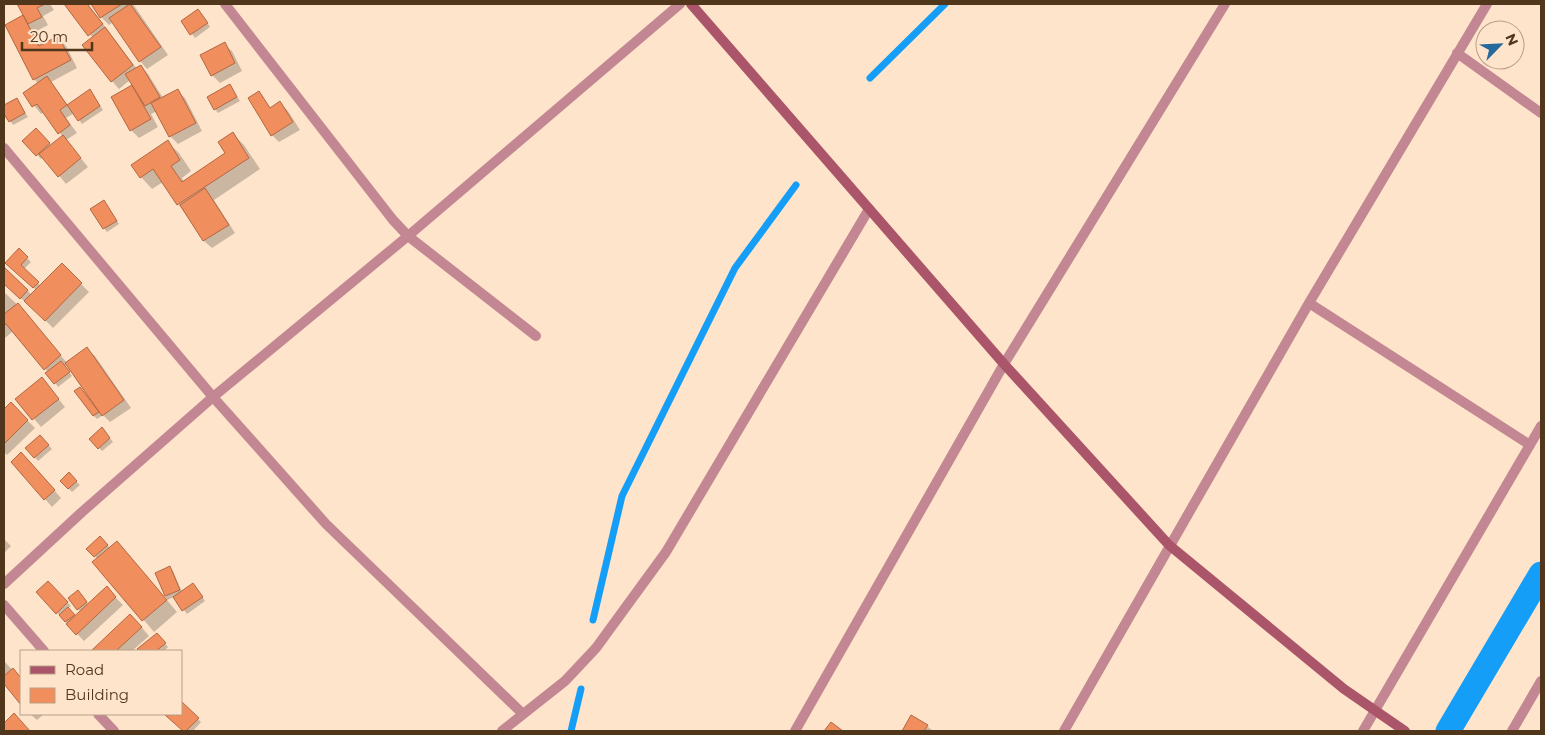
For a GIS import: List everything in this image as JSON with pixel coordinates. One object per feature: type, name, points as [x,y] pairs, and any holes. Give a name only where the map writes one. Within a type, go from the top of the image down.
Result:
[{"type":"street","points":[[225,4],[393,220],[408,236],[536,336]]},
{"type":"street","points":[[4,584],[82,512],[213,397],[408,236],[680,4]]},
{"type":"street","points":[[691,4],[1004,364],[1169,546],[1344,689],[1402,729]]},
{"type":"street","points":[[795,731],[1004,364],[1225,4]]},
{"type":"street","points":[[1064,731],[1309,303],[1487,4]]},
{"type":"street","points":[[1457,53],[1541,113]]},
{"type":"street","points":[[4,148],[213,397],[326,524],[523,714]]},
{"type":"street","points":[[502,731],[565,681],[596,648],[666,552],[869,209]]},
{"type":"street","points":[[1309,303],[1530,445]]},
{"type":"street","points":[[1363,731],[1541,426]]},
{"type":"street","points":[[4,605],[43,650]]},
{"type":"street","points":[[1512,731],[1541,681]]},
{"type":"street","points":[[99,715],[114,731]]},
{"type":"building","points":[[17,4],[45,4],[37,8],[42,17],[28,24]]},
{"type":"building","points":[[64,4],[87,4],[103,24],[88,36]]},
{"type":"building","points":[[91,4],[122,4],[100,18]]},
{"type":"building","points":[[130,4],[161,47],[139,62],[109,18]]},
{"type":"building","points":[[198,9],[208,23],[190,35],[181,21]]},
{"type":"building","points":[[23,15],[39,46],[58,36],[71,60],[33,80],[5,25]]},
{"type":"building","points":[[105,27],[133,65],[111,82],[82,45]]},
{"type":"building","points":[[225,42],[235,63],[211,76],[200,55]]},
{"type":"building","points":[[141,65],[160,97],[145,106],[125,74]]},
{"type":"building","points":[[47,76],[67,105],[60,110],[70,125],[58,134],[37,104],[32,107],[23,93]]},
{"type":"building","points":[[230,84],[237,97],[214,110],[207,97]]},
{"type":"building","points":[[132,85],[151,119],[130,131],[111,97]]},
{"type":"building","points":[[90,89],[100,106],[78,121],[67,105]]},
{"type":"building","points":[[178,89],[196,123],[169,137],[151,103]]},
{"type":"building","points":[[259,91],[270,108],[280,101],[293,122],[271,136],[248,98]]},
{"type":"building","points":[[17,98],[25,113],[9,122],[4,114],[4,105]]},
{"type":"building","points":[[36,128],[50,143],[36,156],[22,141]]},
{"type":"building","points":[[233,132],[249,158],[177,205],[153,169],[140,178],[131,165],[168,140],[180,160],[171,166],[182,182],[225,153],[218,142]]},
{"type":"building","points":[[63,135],[81,158],[58,177],[39,154]]},
{"type":"building","points":[[205,188],[229,225],[203,241],[180,205]]},
{"type":"building","points":[[104,200],[117,221],[103,229],[90,209]]},
{"type":"building","points":[[19,248],[28,257],[21,265],[39,282],[33,288],[5,263]]},
{"type":"building","points":[[62,263],[82,283],[45,321],[24,301]]},
{"type":"building","points":[[4,267],[28,290],[20,299],[4,284]]},
{"type":"building","points":[[18,303],[61,355],[44,370],[6,324],[4,325],[4,314]]},
{"type":"building","points":[[87,347],[124,400],[102,416],[65,363]]},
{"type":"building","points":[[61,361],[70,372],[54,384],[45,373]]},
{"type":"building","points":[[42,377],[59,399],[32,420],[15,399]]},
{"type":"building","points":[[80,387],[99,412],[93,416],[74,391]]},
{"type":"building","points":[[11,402],[28,420],[4,444],[4,409]]},
{"type":"building","points":[[102,427],[110,438],[98,449],[89,439]]},
{"type":"building","points":[[40,435],[49,445],[34,458],[25,448]]},
{"type":"building","points":[[21,452],[55,490],[44,500],[11,462]]},
{"type":"building","points":[[69,472],[77,481],[68,489],[60,481]]},
{"type":"building","points":[[100,536],[108,545],[94,557],[86,549]]},
{"type":"building","points":[[117,541],[167,600],[142,621],[92,562]]},
{"type":"building","points":[[170,566],[180,590],[165,596],[155,573]]},
{"type":"building","points":[[48,581],[68,602],[56,614],[36,592]]},
{"type":"building","points":[[193,583],[203,597],[182,611],[173,597]]},
{"type":"building","points":[[107,586],[116,597],[76,635],[66,624]]},
{"type":"building","points":[[78,590],[87,602],[77,610],[68,598]]},
{"type":"building","points":[[68,607],[75,615],[65,622],[59,615]]},
{"type":"building","points":[[130,614],[142,627],[117,650],[92,650]]},
{"type":"building","points":[[157,633],[166,643],[157,650],[137,649]]},
{"type":"building","points":[[13,668],[20,677],[20,704],[4,684],[4,676]]},
{"type":"building","points":[[182,702],[199,718],[186,731],[183,731],[165,715],[182,715]]},
{"type":"building","points":[[14,713],[30,731],[4,731],[4,723]]},
{"type":"building","points":[[911,715],[928,725],[924,731],[902,731]]},
{"type":"building","points":[[831,722],[843,731],[824,731]]},
{"type":"waterway","points":[[870,78],[945,4]]},
{"type":"waterway","points":[[593,620],[622,496],[735,268],[796,185]]},
{"type":"waterway","points":[[1448,731],[1541,574]]},
{"type":"waterway","points":[[571,731],[581,689]]}]
